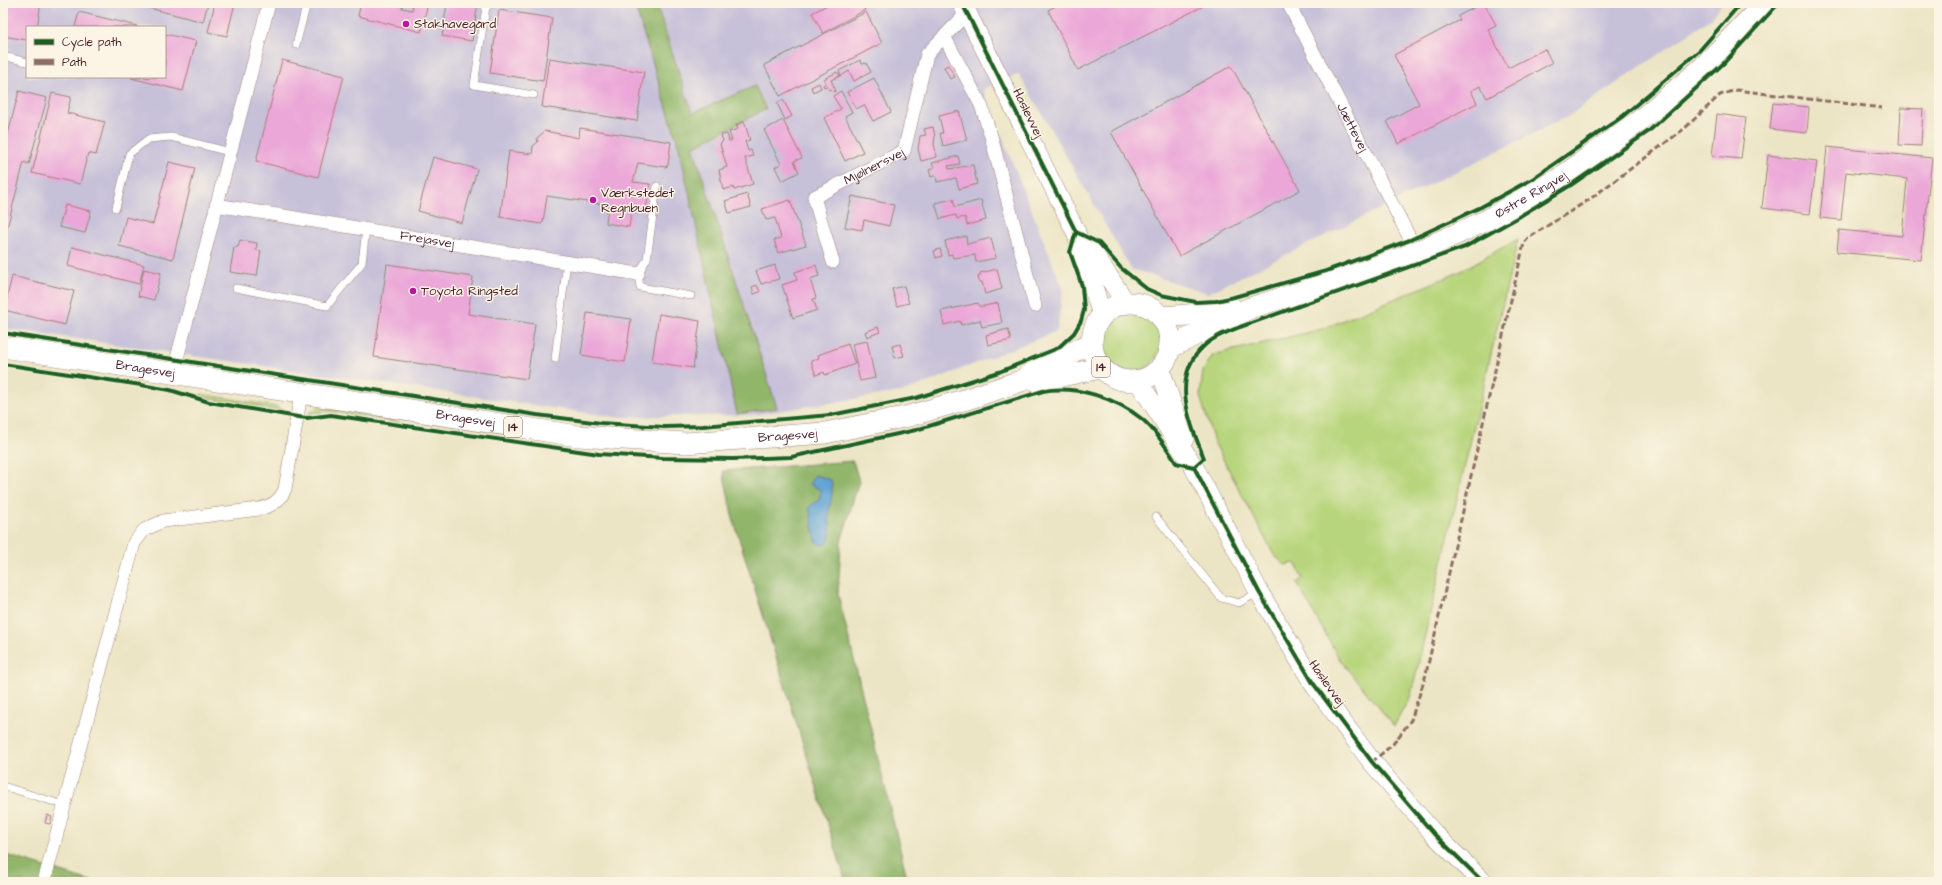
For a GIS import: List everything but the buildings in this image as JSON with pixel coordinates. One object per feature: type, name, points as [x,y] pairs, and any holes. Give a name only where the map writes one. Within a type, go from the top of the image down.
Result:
[{"type":"main road","name":"Østre Ringvej","points":[[1171,347],[1250,308],[1340,280],[1416,252],[1488,220],[1560,178],[1640,121],[1701,70],[1766,3]]},
{"type":"main road","name":"Haslevvej","points":[[965,8],[1076,232],[1084,245],[1094,255],[1126,303]]},
{"type":"main road","name":"Haslevvej","points":[[1076,232],[1102,315]]},
{"type":"main road","points":[[1102,315],[1117,305],[1139,303],[1148,306],[1162,317],[1168,326],[1171,347],[1167,359],[1160,369],[1150,377],[1138,381]]},
{"type":"main road","name":"Østre Ringvej","points":[[1162,317],[1176,317],[1226,309],[1250,308]]},
{"type":"main road","name":"14","points":[[1102,315],[1094,328],[1092,343],[1095,359],[1101,368],[1112,376],[1125,381],[1138,381]]},
{"type":"main road","name":"Bragesvej","points":[[3,347],[578,436],[685,443],[728,441],[832,431],[909,416],[1021,381],[1034,372],[1092,343]]},
{"type":"main road","name":"Bragesvej","points":[[1021,381],[1037,381],[1101,368]]},
{"type":"main road","name":"Haslevvej","points":[[1160,369],[1194,466]]},
{"type":"main road","name":"Haslevvej","points":[[1138,381],[1194,466],[1259,592],[1313,683],[1372,762],[1434,834],[1483,882]]},
{"type":"street","points":[[173,374],[269,3]]},
{"type":"street","name":"Jættevej","points":[[1288,3],[1416,252]]},
{"type":"street","name":"Mjølnersvej","points":[[833,262],[814,197],[904,151],[927,54],[944,36],[965,8]]},
{"type":"street","points":[[944,36],[983,111],[991,136],[1035,306]]},
{"type":"street","name":"Frejasvej","points":[[216,205],[638,274]]},
{"type":"street","points":[[44,882],[134,543],[144,530],[156,523],[259,509],[278,501],[285,489],[301,394]]},
{"type":"lane","points":[[296,45],[307,3]]},
{"type":"lane","points":[[492,3],[486,7],[474,85],[534,95]]},
{"type":"lane","points":[[3,56],[26,62]]},
{"type":"lane","points":[[116,208],[129,154],[148,139],[170,137],[230,152]]},
{"type":"lane","points":[[657,186],[647,259],[638,274],[640,287],[691,296]]},
{"type":"lane","points":[[236,288],[327,306],[362,263],[366,229]]},
{"type":"lane","points":[[555,359],[567,262]]},
{"type":"lane","points":[[1156,517],[1221,598],[1240,603],[1259,592]]},
{"type":"lane","points":[[3,786],[64,805]]},
{"type":"shaded area","points":[[3,3],[1722,3],[1710,19],[1567,117],[1208,293],[1131,269],[1019,74],[983,89],[1063,289],[1057,331],[906,391],[753,415],[615,417],[3,328]]},
{"type":"green space","points":[[634,3],[656,3],[692,113],[755,86],[766,109],[693,147],[777,408],[737,414],[679,147]]},
{"type":"green space","points":[[1518,239],[1411,695],[1394,726],[1340,660],[1297,583],[1303,578],[1295,563],[1285,565],[1274,555],[1214,442],[1200,396],[1203,371],[1213,355],[1322,329],[1457,273]]},
{"type":"green space","points":[[1127,315],[1137,315],[1152,323],[1158,332],[1160,343],[1158,354],[1152,363],[1137,371],[1127,371],[1116,366],[1109,359],[1104,348],[1104,338],[1109,327],[1116,320]]},
{"type":"green space","points":[[201,394],[277,407],[285,412],[200,397]]},
{"type":"green space","points":[[321,407],[352,411],[402,423],[328,411],[308,414],[312,410]]},
{"type":"green space","points":[[853,461],[859,481],[841,542],[838,594],[908,882],[846,882],[733,519],[723,471]]},
{"type":"green space","points":[[3,854],[94,882],[3,882]]},
{"type":"water","points":[[815,475],[831,480],[832,489],[829,511],[830,535],[827,544],[821,545],[816,541],[809,507],[819,500],[821,490],[809,484]]},
{"type":"marked path","points":[[1372,762],[1393,744],[1411,720],[1425,678],[1524,243],[1528,238],[1590,199],[1684,129],[1720,95],[1736,90],[1882,108]]},
{"type":"cycle path","points":[[962,3],[1076,232]]},
{"type":"cycle path","points":[[1076,232],[1099,243],[1121,268],[1147,289],[1161,295],[1196,302],[1216,301],[1234,297],[1326,271],[1410,240],[1481,207],[1534,178],[1623,116],[1700,50],[1741,3]]},
{"type":"cycle path","points":[[1194,467],[1204,458],[1189,416],[1185,387],[1187,372],[1193,359],[1207,343],[1240,327],[1465,247],[1517,218],[1571,185],[1649,131],[1724,63],[1779,3]]},
{"type":"cycle path","points":[[3,333],[537,415],[601,423],[664,427],[703,426],[831,415],[916,398],[999,372],[1058,348],[1074,333],[1081,321],[1084,310],[1082,286],[1070,252],[1076,232]]},
{"type":"cycle path","points":[[3,364],[170,390],[209,402],[298,417],[307,418],[331,415],[599,454],[663,458],[733,459],[791,457],[916,430],[1043,391],[1069,390],[1108,399],[1132,412],[1142,419],[1157,434],[1176,463],[1194,467]]},
{"type":"cycle path","points":[[1194,467],[1259,592],[1313,683],[1372,762],[1434,834],[1483,882]]},
{"type":"place","name":"Stakhavegård","points":[[406,24]]},
{"type":"place","name":"Værkstedet Regnbuen","points":[[593,200]]},
{"type":"place","name":"Toyota Ringsted","points":[[413,291]]}]
